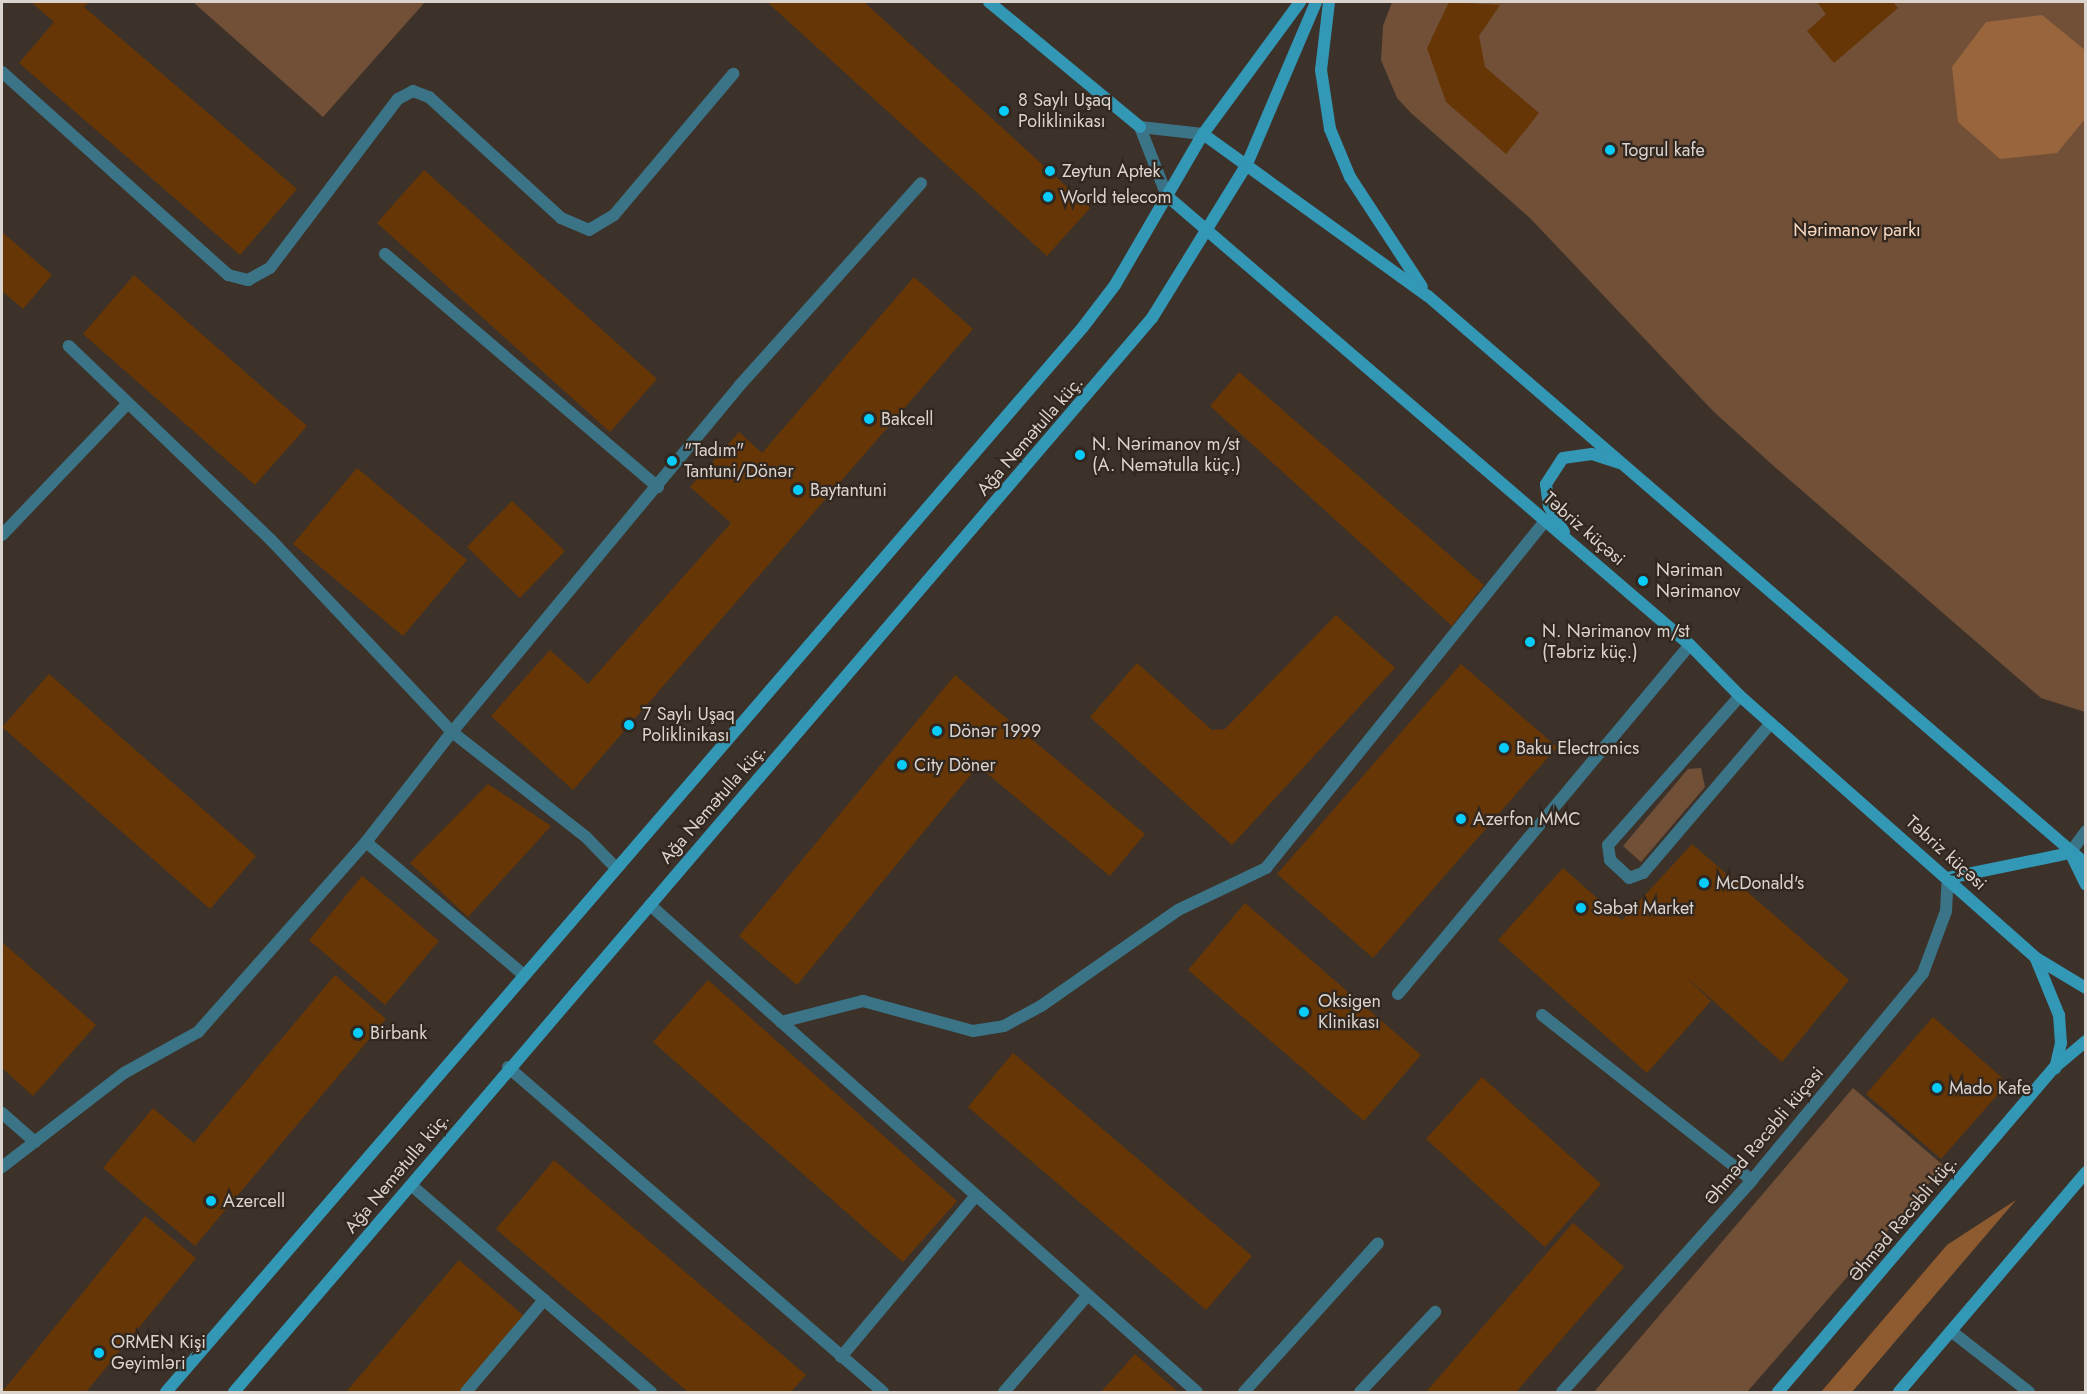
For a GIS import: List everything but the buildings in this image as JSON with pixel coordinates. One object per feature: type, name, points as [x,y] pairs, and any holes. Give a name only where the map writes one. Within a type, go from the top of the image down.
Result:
[{"type":"main road","points":[[989,2],[1140,127]]},
{"type":"main road","name":"Ağa Nemətulla küç.","points":[[166,1392],[1115,285],[1203,134],[1300,2]]},
{"type":"main road","name":"Ağa Nemətulla küç.","points":[[234,1392],[411,1185],[508,1067],[1125,353],[1209,231],[1247,164],[1316,2]]},
{"type":"main road","points":[[1329,2],[1321,70],[1330,129],[1350,177],[1428,296]]},
{"type":"main road","points":[[1203,134],[1428,296],[1627,465],[2085,864]]},
{"type":"main road","name":"Təbriz küçəsi","points":[[1167,196],[1690,645],[1740,696],[2036,958]]},
{"type":"main road","points":[[1568,540],[1549,506],[1546,484],[1563,458],[1592,454],[1627,465]]},
{"type":"main road","points":[[1948,878],[2070,853]]},
{"type":"main road","points":[[2070,853],[2085,885]]},
{"type":"main road","points":[[2036,958],[2085,988]]},
{"type":"main road","points":[[2036,958],[2059,1015],[2061,1043],[2054,1068]]},
{"type":"main road","name":"Əhməd Rəcəbli küç.","points":[[1778,1392],[2054,1068],[2085,1041]]},
{"type":"main road","points":[[1899,1392],[2085,1172]]},
{"type":"street","points":[[2,72],[228,275],[248,280],[270,268],[398,99],[413,91],[429,97],[561,218],[589,230],[614,215],[733,74]]},
{"type":"street","points":[[1167,196],[1140,127],[1203,134]]},
{"type":"street","points":[[2,1167],[124,1074],[198,1032],[366,843],[452,732],[658,487],[740,385],[921,183]]},
{"type":"street","points":[[385,254],[658,487]]},
{"type":"street","points":[[69,346],[270,539],[452,732],[586,837],[616,868]]},
{"type":"street","points":[[2,535],[127,404]]},
{"type":"street","points":[[782,1022],[863,1001],[973,1031],[1004,1026],[1178,910],[1266,868],[1546,520]]},
{"type":"street","points":[[1398,994],[1690,645]]},
{"type":"street","points":[[1740,696],[1608,845],[1610,860],[1629,878],[1643,873],[1771,723]]},
{"type":"street","points":[[2070,853],[2085,831]]},
{"type":"street","points":[[366,843],[524,975]]},
{"type":"street","name":"Əhməd Rəcəbli küçəsi","points":[[1562,1392],[1752,1180],[1923,973],[1946,911],[1948,878]]},
{"type":"street","points":[[650,905],[975,1197],[1197,1392]]},
{"type":"street","points":[[1542,1015],[1752,1180]]},
{"type":"street","points":[[508,1067],[883,1392]]},
{"type":"street","points":[[2,1113],[35,1142]]},
{"type":"street","points":[[411,1185],[651,1392]]},
{"type":"street","points":[[841,1357],[975,1197]]},
{"type":"street","points":[[1244,1392],[1378,1243]]},
{"type":"street","points":[[1004,1392],[1087,1296]]},
{"type":"street","points":[[466,1392],[543,1300]]},
{"type":"street","points":[[1360,1392],[1435,1312]]},
{"type":"street","points":[[1951,1331],[2029,1392]]},
{"type":"green space","points":[[193,2],[425,2],[323,117]]},
{"type":"green space","name":"Nərimanov parkı","points":[[1392,2],[2085,2],[2085,712],[2041,698],[1777,469],[1713,411],[1530,218],[1411,113],[1397,98],[1381,60],[1383,26]]},
{"type":"green space","points":[[1701,768],[1705,787],[1641,862],[1623,846],[1688,769]]},
{"type":"green space","points":[[1853,1088],[1944,1166],[1747,1392],[1594,1392]]},
{"type":"shaded area","points":[[2042,15],[2085,50],[2085,119],[2057,153],[2000,159],[1958,122],[1952,67],[1986,22]]},
{"type":"shaded area","points":[[2016,1200],[1852,1392],[1821,1392],[1947,1245]]},
{"type":"place","name":"8 Saylı Uşaq Poliklinikası","points":[[1004,111]]},
{"type":"place","name":"Togrul kafe","points":[[1610,150]]},
{"type":"place","name":"Zeytun Aptek","points":[[1050,171]]},
{"type":"place","name":"World telecom","points":[[1048,197]]},
{"type":"place","name":"Bakcell","points":[[869,419]]},
{"type":"place","name":"N. Nərimanov m/st (A. Nemətulla küç.)","points":[[1080,455]]},
{"type":"place","name":"\"Tadım\" Tantuni/Dönər","points":[[672,461]]},
{"type":"place","name":"Baytantuni","points":[[798,490]]},
{"type":"place","name":"Nəriman Nərimanov","points":[[1643,581]]},
{"type":"place","name":"N. Nərimanov m/st (Təbriz küç.)","points":[[1530,642]]},
{"type":"place","name":"7 Saylı Uşaq Poliklinikası","points":[[629,725]]},
{"type":"place","name":"Dönər 1999","points":[[937,731]]},
{"type":"place","name":"Baku Electronics","points":[[1504,748]]},
{"type":"place","name":"City Döner","points":[[902,765]]},
{"type":"place","name":"Azerfon MMC","points":[[1461,819]]},
{"type":"place","name":"McDonald's","points":[[1704,883]]},
{"type":"place","name":"Səbət Market","points":[[1581,908]]},
{"type":"place","name":"Oksigen Klinikası","points":[[1304,1012]]},
{"type":"place","name":"Birbank","points":[[358,1033]]},
{"type":"place","name":"Mado Kafe","points":[[1937,1088]]},
{"type":"place","name":"Azercell","points":[[211,1201]]},
{"type":"place","name":"ORMEN Kişi Geyimləri","points":[[99,1353]]}]
